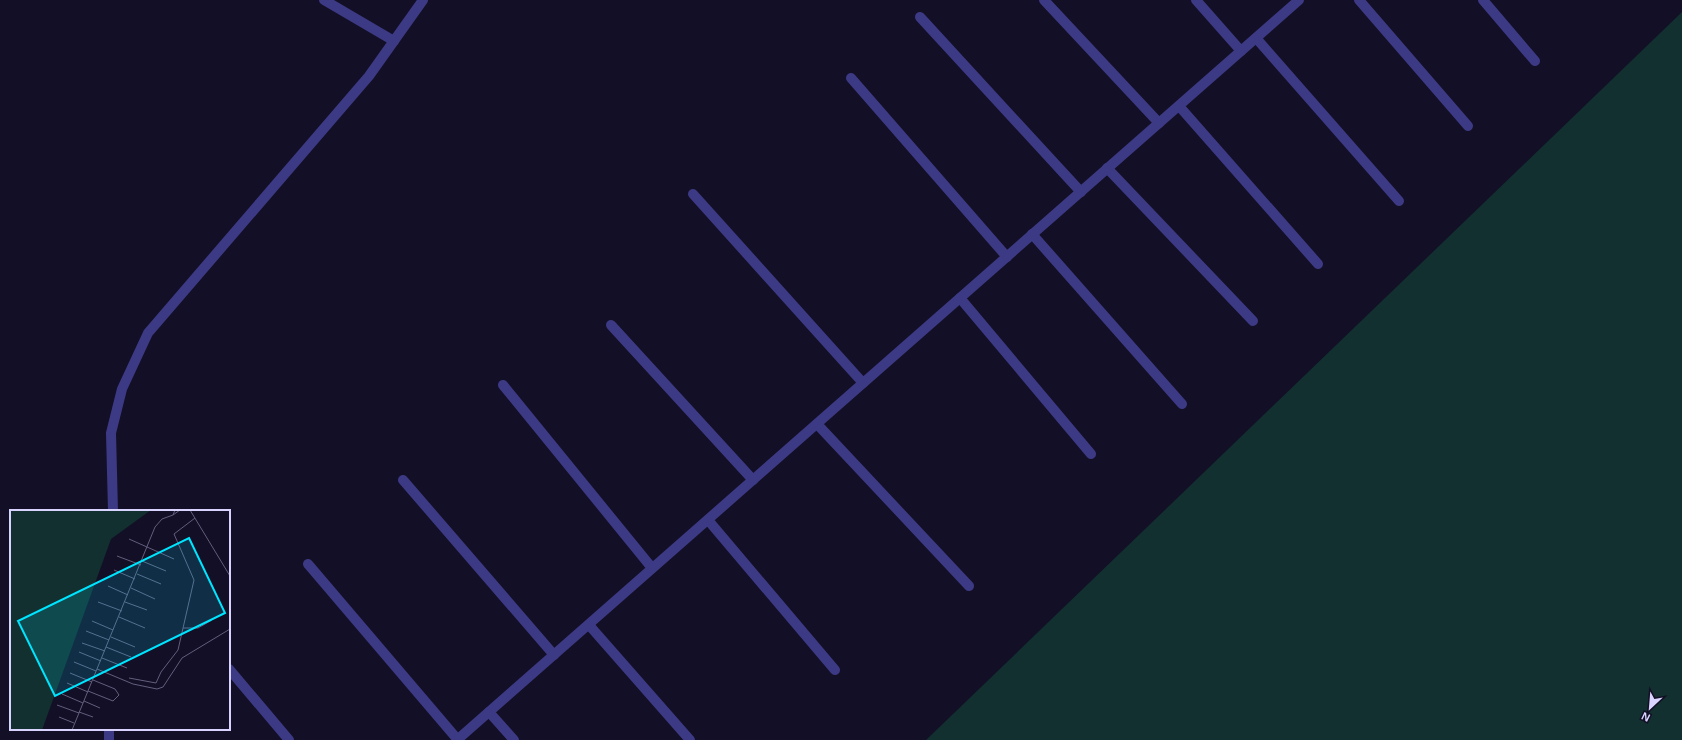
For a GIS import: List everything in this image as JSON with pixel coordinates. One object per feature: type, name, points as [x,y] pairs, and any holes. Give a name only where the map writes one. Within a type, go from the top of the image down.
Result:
[{"type":"street","points":[[324,0],[394,41]]},
{"type":"street","points":[[113,510],[111,433],[122,389],[148,333],[369,76],[423,0]]},
{"type":"street","points":[[1044,0],[1159,123]]},
{"type":"street","points":[[1196,0],[1241,51]]},
{"type":"street","points":[[308,564],[458,740],[1299,0]]},
{"type":"street","points":[[1360,0],[1468,126]]},
{"type":"street","points":[[1483,0],[1535,61]]},
{"type":"street","points":[[920,17],[1081,192]]},
{"type":"street","points":[[1256,38],[1399,201]]},
{"type":"street","points":[[851,78],[1006,257]]},
{"type":"street","points":[[1179,106],[1318,264]]},
{"type":"street","points":[[1107,168],[1253,321]]},
{"type":"street","points":[[693,194],[863,383]]},
{"type":"street","points":[[1032,234],[1182,404]]},
{"type":"street","points":[[960,298],[1091,454]]},
{"type":"street","points":[[611,325],[753,480]]},
{"type":"street","points":[[503,385],[652,568]]},
{"type":"street","points":[[817,424],[969,586]]},
{"type":"street","points":[[403,480],[554,655]]},
{"type":"street","points":[[708,520],[835,670]]},
{"type":"street","points":[[589,625],[690,740]]},
{"type":"street","points":[[230,670],[289,740]]},
{"type":"street","points":[[489,712],[514,740]]},
{"type":"green space","points":[[1682,12],[1682,740],[926,740]]}]
